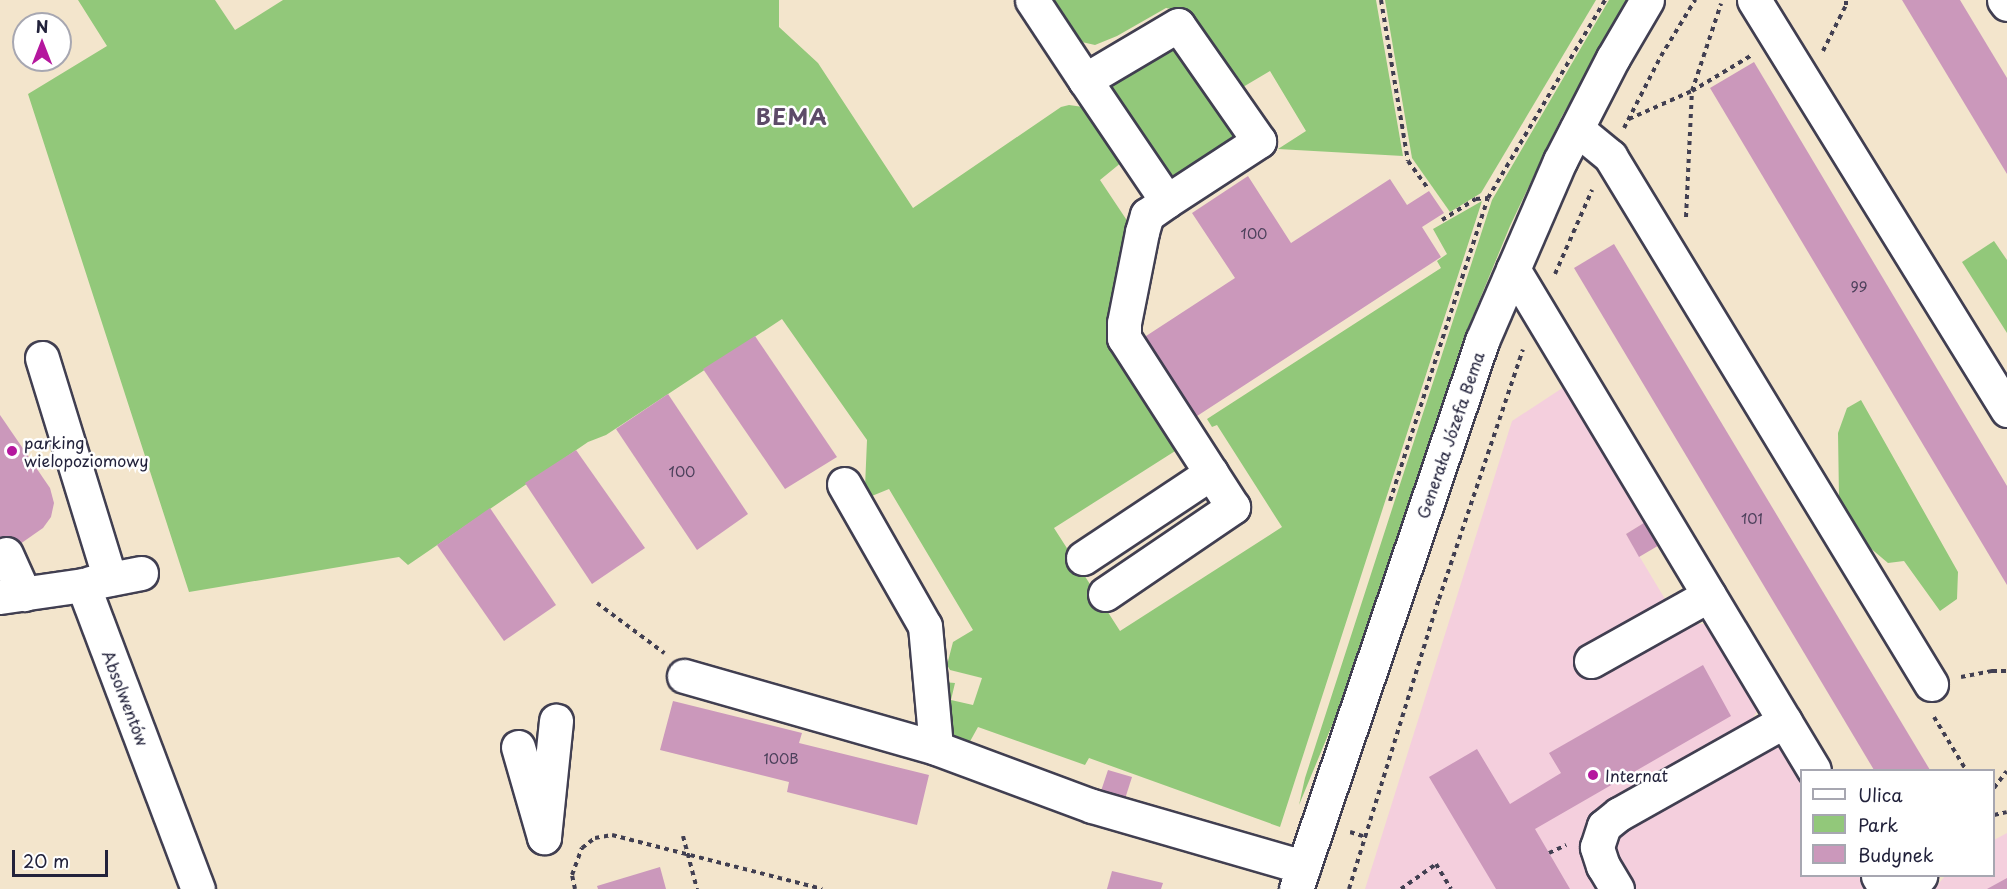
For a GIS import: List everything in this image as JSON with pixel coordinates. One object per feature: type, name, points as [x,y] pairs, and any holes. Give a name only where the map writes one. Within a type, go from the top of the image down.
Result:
[{"type":"street","points":[[1032,0],[1167,201]]},
{"type":"street","name":"Generała Józefa Bema","points":[[1300,878],[1482,341],[1577,129],[1613,58],[1647,0]]},
{"type":"street","points":[[1754,0],[2007,410]]},
{"type":"street","points":[[2004,0],[2007,4]]},
{"type":"street","points":[[1085,80],[1178,26],[1260,141],[1147,214],[1124,323],[1124,338],[1233,507],[1105,594]]},
{"type":"street","points":[[1577,129],[1610,156],[1931,684]]},
{"type":"street","points":[[1513,269],[1813,769]]},
{"type":"street","name":"Absolwentów","points":[[42,357],[112,579],[198,889]]},
{"type":"street","points":[[1083,558],[1210,473]]},
{"type":"street","points":[[844,484],[925,626],[936,748]]},
{"type":"street","points":[[6,554],[12,596],[112,579]]},
{"type":"street","points":[[1591,661],[1709,595]]},
{"type":"street","points":[[684,676],[936,748],[1092,806],[1300,878]]},
{"type":"street","points":[[518,747],[544,837],[556,721]]},
{"type":"street","points":[[1617,889],[1603,866],[1597,846],[1604,826],[1619,814],[1785,721]]},
{"type":"street","points":[[1908,889],[1919,877]]},
{"type":"path","points":[[1381,0],[1408,161],[1427,187]]},
{"type":"path","points":[[1349,889],[1460,535],[1507,394],[1539,312],[1610,156],[1661,56],[1695,0]]},
{"type":"path","points":[[1686,224],[1692,91],[1722,0]]},
{"type":"path","points":[[1800,74],[1816,64],[1846,0]]},
{"type":"path","points":[[1628,119],[1692,91],[1778,39]]},
{"type":"path","points":[[1442,220],[1476,199],[1488,198]]},
{"type":"path","points":[[597,603],[675,661],[684,676]]},
{"type":"path","points":[[1965,769],[1931,711],[1931,684],[1992,671],[2007,671]]},
{"type":"path","points":[[1995,787],[2007,771]]},
{"type":"path","points":[[575,889],[572,875],[575,860],[582,848],[595,838],[612,835],[822,889]]},
{"type":"path","points":[[683,836],[698,889]]},
{"type":"path","points":[[1401,889],[1436,864],[1451,889]]},
{"type":"shaded area","points":[[1570,383],[1647,521],[1626,534],[1680,624],[1710,624],[1759,708],[1743,734],[1752,749],[1781,745],[1800,776],[1800,877],[1860,877],[1867,889],[1365,889],[1512,421]]},
{"type":"shaded area","points":[[2007,833],[2007,889],[1934,889],[1944,877],[1995,877],[1995,839]]},
{"type":"green space","points":[[78,0],[215,0],[235,30],[283,0],[779,0],[779,27],[818,63],[913,208],[1061,107],[1069,105],[1083,107],[1122,162],[1100,180],[1130,225],[1113,326],[1183,446],[1054,528],[1120,631],[1282,527],[1217,425],[1212,427],[1207,419],[1441,268],[1437,261],[1447,254],[1433,229],[1482,201],[1280,827],[1089,758],[1085,765],[978,727],[968,745],[945,730],[943,682],[955,683],[951,700],[973,705],[982,678],[950,670],[947,665],[953,642],[973,630],[889,489],[867,498],[865,487],[867,440],[782,319],[606,435],[588,442],[408,565],[399,557],[189,592],[28,94],[64,72],[72,72],[72,67],[107,46]]},
{"type":"green space","points":[[1046,0],[1376,0],[1403,156],[1278,149],[1306,131],[1270,71],[1243,87],[1195,22],[1180,11],[1166,8],[1117,36],[1095,45],[1073,40]]},
{"type":"green space","points":[[1385,0],[1596,0],[1481,193],[1450,212],[1412,158]]},
{"type":"green space","points":[[1609,0],[1630,0],[1562,116],[1510,226],[1463,340],[1355,670],[1299,805],[1305,778],[1492,200]]},
{"type":"green space","points":[[1171,43],[1235,132],[1234,137],[1181,175],[1174,176],[1165,172],[1109,92],[1108,81]]},
{"type":"green space","points":[[1994,241],[2007,260],[2007,333],[1962,262]]},
{"type":"green space","points":[[1861,400],[1958,572],[1957,599],[1940,611],[1904,561],[1888,563],[1862,541],[1839,498],[1838,433],[1847,408]]},
{"type":"building","points":[[1902,0],[1960,0],[2007,78],[2007,174]]},
{"type":"building","points":[[1754,62],[2007,486],[2007,585],[1710,88]]},
{"type":"building","points":[[1248,176],[1291,243],[1390,179],[1407,205],[1429,191],[1444,213],[1422,227],[1441,257],[1194,418],[1143,338],[1235,278],[1192,213]]},
{"type":"building","points":[[1614,244],[1929,769],[1873,769],[1574,268]]},
{"type":"building","points":[[755,336],[837,457],[785,489],[703,369]]},
{"type":"building","points":[[668,394],[748,514],[697,550],[616,429]]},
{"type":"building","name":"parking wielopoziomowy","points":[[0,415],[50,488],[54,503],[51,517],[43,528],[0,558]]},
{"type":"building","points":[[576,450],[645,548],[592,584],[525,483]]},
{"type":"building","points":[[490,508],[556,605],[504,641],[437,545]]},
{"type":"building","points":[[1647,521],[1661,544],[1639,557],[1626,534]]},
{"type":"building","name":"Internat","points":[[1703,665],[1731,716],[1535,829],[1570,889],[1496,889],[1429,777],[1477,749],[1510,804],[1561,773],[1549,753]]},
{"type":"building","points":[[673,701],[802,733],[799,743],[929,775],[917,825],[787,792],[789,782],[660,750]]},
{"type":"building","points":[[1108,770],[1132,777],[1124,802],[1100,794]]},
{"type":"building","points":[[660,867],[666,889],[598,889],[597,886]]},
{"type":"building","points":[[1112,871],[1163,883],[1161,889],[1107,889]]},
{"type":"building","points":[[2007,878],[2007,889],[1987,889]]},
{"type":"place","name":"parking wielopoziomowy","points":[[12,451]]},
{"type":"place","name":"Internat","points":[[1593,775]]},
{"type":"district","name":"BEMA","points":[[792,116]]}]
